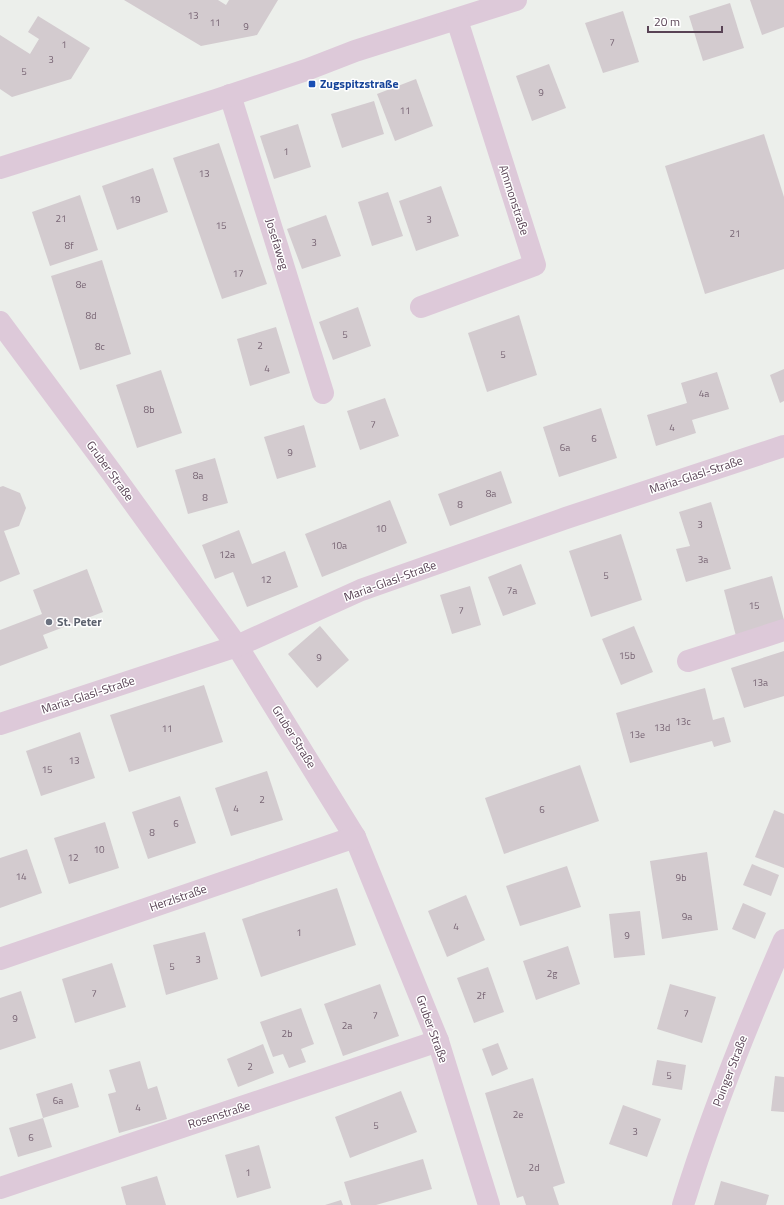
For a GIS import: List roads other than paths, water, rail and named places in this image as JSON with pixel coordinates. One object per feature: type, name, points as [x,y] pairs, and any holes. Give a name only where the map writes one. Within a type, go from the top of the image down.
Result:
[{"type":"street","points":[[0,168],[230,95],[306,70],[355,51],[457,20],[516,0]]},
{"type":"street","name":"Ammonstraße","points":[[421,307],[535,265],[457,20]]},
{"type":"street","name":"Josefaweg","points":[[230,95],[323,393]]},
{"type":"street","name":"Gruber Straße","points":[[0,322],[112,473],[237,646],[355,837],[438,1041],[489,1205]]},
{"type":"street","name":"Maria-Glasl-Straße","points":[[0,724],[237,646],[361,590],[566,518],[784,446]]},
{"type":"street","points":[[688,661],[784,630]]},
{"type":"street","name":"Herzlstraße","points":[[0,959],[355,837]]},
{"type":"street","name":"Poinger Straße","points":[[683,1205],[728,1072],[784,940]]},
{"type":"street","name":"Rosenstraße","points":[[0,1188],[438,1041]]},
{"type":"place","name":"Zugspitzstraße","points":[[312,84]]},
{"type":"place","name":"St. Peter","points":[[49,622]]}]
